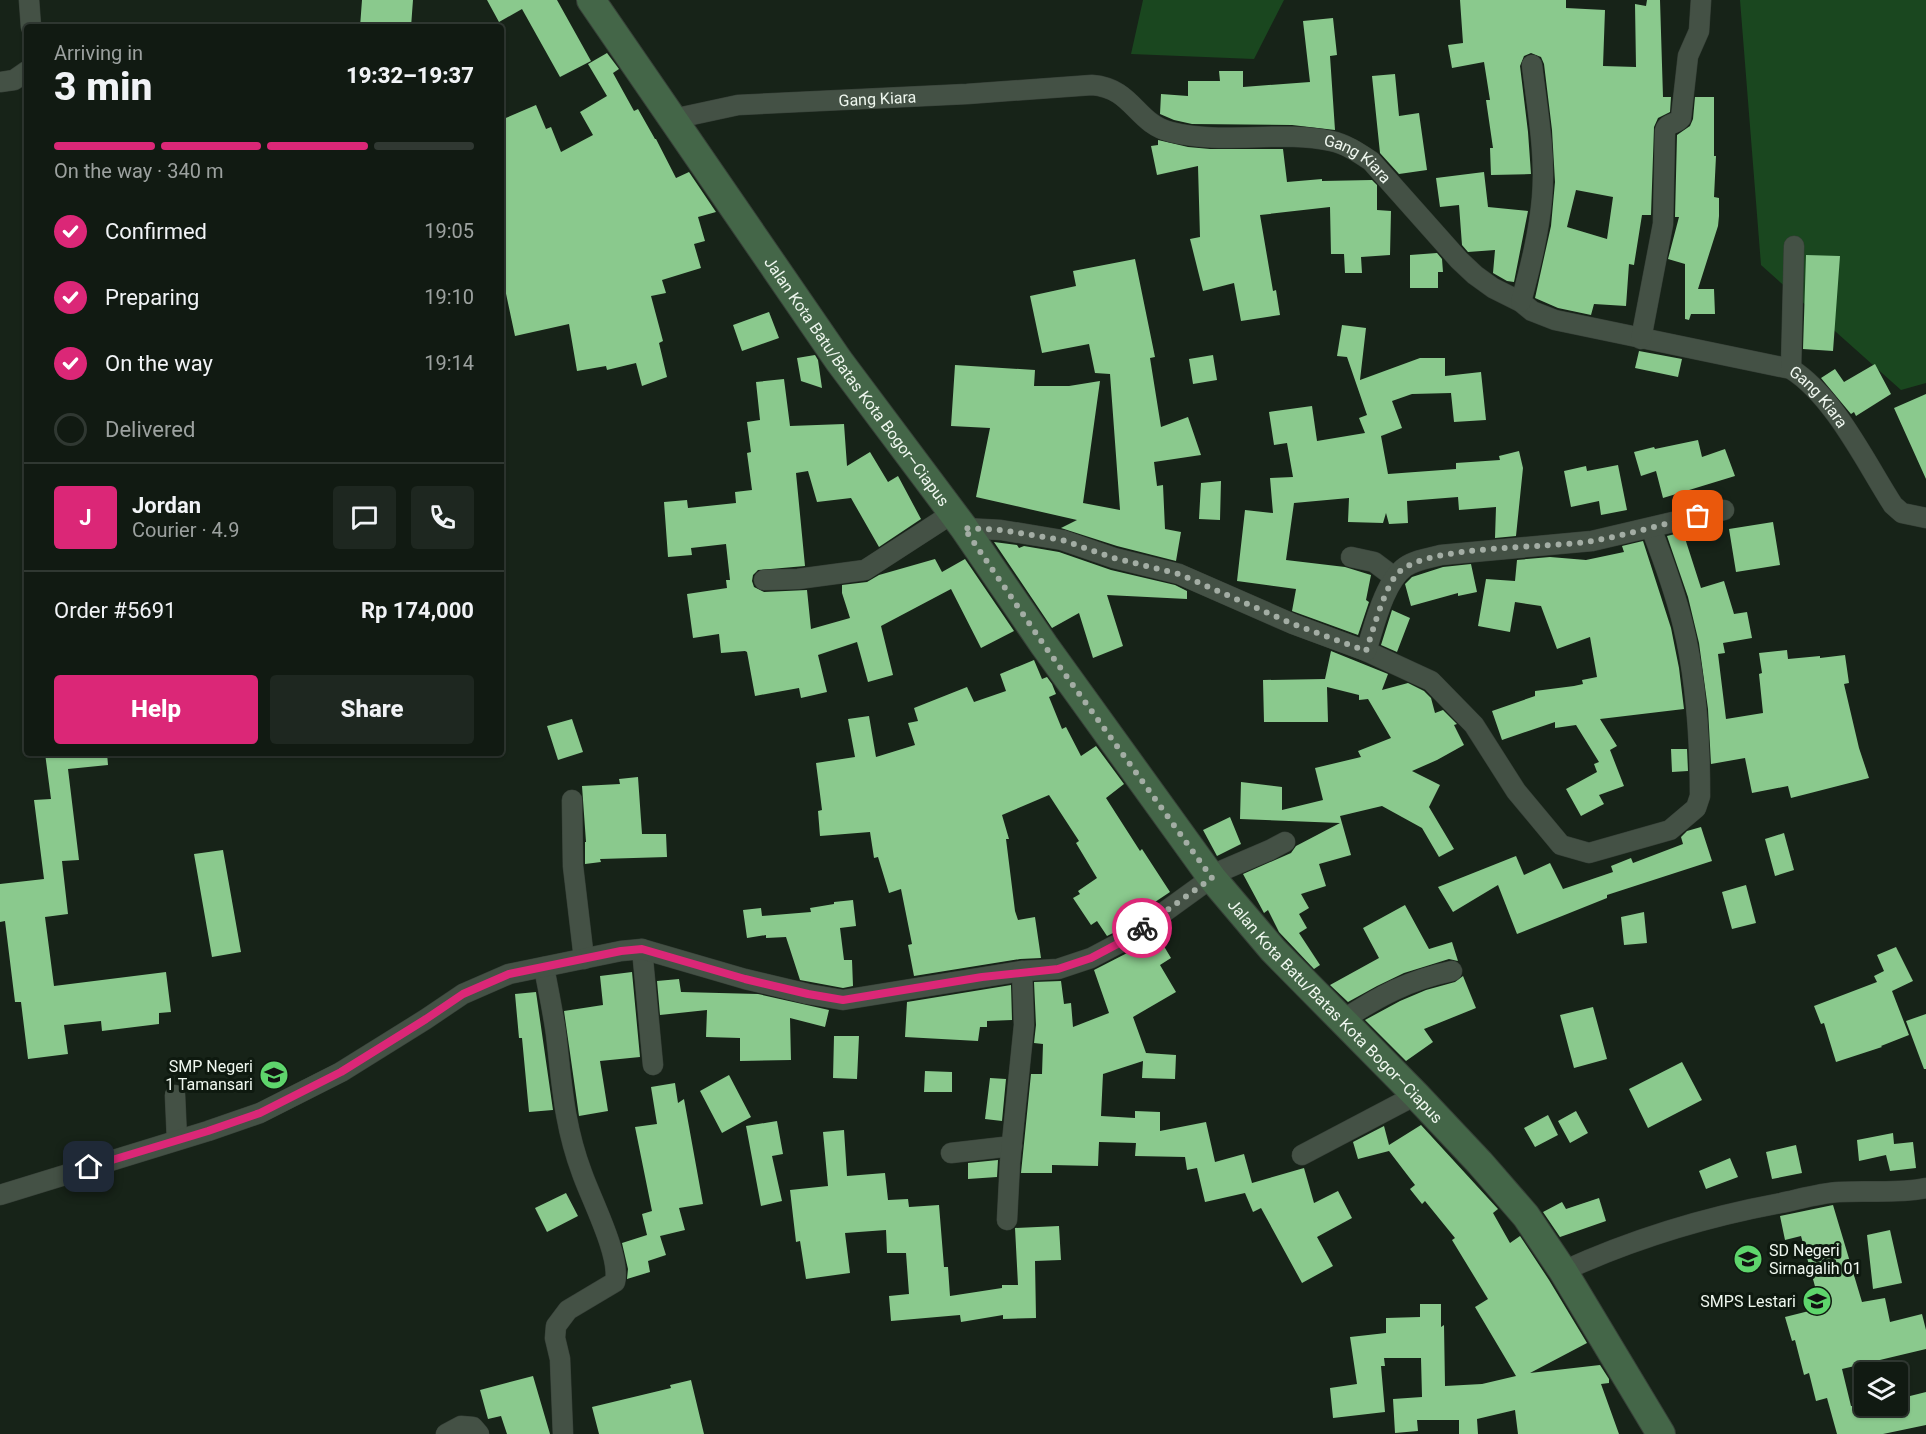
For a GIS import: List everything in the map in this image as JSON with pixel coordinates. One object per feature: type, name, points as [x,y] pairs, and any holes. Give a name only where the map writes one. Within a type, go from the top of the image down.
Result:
[{"type":"main road","name":"Jalan Kota Batu/Batas Kota Bogor–Ciapus","points":[[591,0],[839,361],[958,521],[1044,645],[1212,878],[1273,950],[1480,1162],[1526,1216],[1563,1271],[1661,1434]]},
{"type":"street","points":[[28,0],[31,24]]},
{"type":"street","points":[[1641,339],[1663,224],[1665,130],[1668,125],[1681,118],[1688,56],[1699,31],[1701,0]]},
{"type":"street","points":[[1521,302],[1532,261],[1542,197],[1543,155],[1532,64]]},
{"type":"street","points":[[0,82],[14,80],[24,73]]},
{"type":"street","name":"Gang Kiara","points":[[673,119],[738,105],[967,94],[1092,85],[1107,86],[1131,103],[1145,119],[1158,128],[1170,132],[1191,136],[1301,138],[1332,141],[1354,149],[1371,161],[1475,275],[1532,311],[1555,320],[1791,369],[1818,391],[1833,409],[1893,505],[1902,513],[1926,518]]},
{"type":"street","points":[[1791,369],[1794,246]]},
{"type":"street","points":[[1366,651],[1385,597],[1395,577],[1407,565],[1441,555],[1592,541],[1724,510]]},
{"type":"street","points":[[764,580],[814,578],[865,570],[958,521],[1062,540],[1114,558],[1179,574],[1293,624],[1366,651],[1431,681],[1474,725],[1516,791],[1561,844],[1589,853],[1670,830],[1696,807],[1700,796],[1695,706],[1683,625],[1651,528]]},
{"type":"street","points":[[1351,557],[1374,562],[1395,577]]},
{"type":"street","points":[[572,800],[573,866],[584,959]]},
{"type":"street","points":[[0,1195],[260,1113],[341,1072],[463,994],[509,974],[621,951],[642,949],[745,979],[843,1000],[1022,971],[1058,969],[1091,958],[1127,939],[1221,871],[1285,842]]},
{"type":"street","points":[[642,949],[653,1065]]},
{"type":"street","points":[[544,967],[556,1034],[565,1119],[581,1172],[607,1238],[616,1274],[615,1281],[568,1310],[555,1326],[560,1359],[563,1434]]},
{"type":"street","points":[[1006,1220],[1024,1025],[1022,971]]},
{"type":"street","points":[[1342,1020],[1366,1004],[1405,984],[1427,976],[1452,971]]},
{"type":"street","points":[[175,1095],[177,1140]]},
{"type":"street","points":[[1302,1155],[1416,1095]]},
{"type":"street","points":[[951,1153],[1012,1146]]},
{"type":"street","points":[[1563,1271],[1661,1231],[1740,1211],[1838,1192],[1913,1191],[1926,1188]]},
{"type":"street","points":[[446,1434],[461,1426],[473,1426],[479,1434]]},
{"type":"green space","points":[[1143,0],[1284,0],[1254,59],[1131,54]]},
{"type":"green space","points":[[1740,0],[1926,0],[1926,383],[1901,390],[1761,265]]},
{"type":"building","points":[[362,0],[413,0],[411,24],[360,24]]},
{"type":"building","points":[[487,0],[557,0],[591,61],[560,77],[522,9],[499,22]]},
{"type":"building","points":[[1460,0],[1566,0],[1566,8],[1605,10],[1603,66],[1636,67],[1635,4],[1646,6],[1647,0],[1660,0],[1663,97],[1671,97],[1670,112],[1658,118],[1654,127],[1651,215],[1642,215],[1634,265],[1629,264],[1626,306],[1594,304],[1591,315],[1558,308],[1535,298],[1551,226],[1555,182],[1552,130],[1544,64],[1541,57],[1531,53],[1524,56],[1520,66],[1531,174],[1491,175],[1490,148],[1493,148],[1486,100],[1490,100],[1484,62],[1452,68],[1448,45],[1463,43]],"holes":[[[1576,190],[1613,197],[1607,239],[1567,227]]]},
{"type":"building","points":[[1333,18],[1337,55],[1330,56],[1335,130],[1292,125],[1192,124],[1160,114],[1161,94],[1188,96],[1188,81],[1220,81],[1219,71],[1243,71],[1243,87],[1310,82],[1303,21]]},
{"type":"building","points":[[607,53],[619,69],[613,73],[634,111],[638,109],[656,139],[676,178],[689,172],[716,212],[698,217],[705,241],[694,244],[701,268],[662,280],[666,293],[651,296],[663,341],[659,343],[667,377],[642,386],[636,363],[607,370],[606,366],[577,371],[569,324],[515,336],[504,284],[504,119],[536,105],[546,129],[551,127],[561,152],[593,135],[580,112],[607,96],[588,64]]},
{"type":"building","points":[[1395,74],[1399,116],[1419,113],[1427,170],[1399,174],[1380,153],[1372,76]]},
{"type":"building","points":[[1695,97],[1714,97],[1714,156],[1716,156],[1714,197],[1719,198],[1719,216],[1718,226],[1698,289],[1714,289],[1715,314],[1691,314],[1689,320],[1685,319],[1685,264],[1668,259],[1679,217],[1675,217],[1677,135],[1690,126]]},
{"type":"building","points":[[1158,140],[1210,149],[1283,149],[1287,182],[1322,179],[1322,181],[1372,180],[1377,185],[1377,210],[1391,211],[1390,255],[1361,257],[1362,273],[1345,273],[1344,254],[1331,254],[1330,207],[1260,215],[1273,291],[1276,290],[1280,315],[1241,321],[1234,283],[1203,291],[1190,239],[1200,237],[1198,166],[1157,175],[1151,146],[1158,145]]},
{"type":"building","points":[[1484,172],[1488,207],[1528,211],[1514,282],[1507,281],[1493,273],[1495,250],[1468,252],[1462,245],[1459,205],[1440,207],[1436,178]]},
{"type":"building","points":[[1437,253],[1442,259],[1443,272],[1438,272],[1438,288],[1410,288],[1410,255]]},
{"type":"building","points":[[1806,255],[1840,256],[1833,351],[1803,349]]},
{"type":"building","points":[[1135,259],[1155,357],[1150,358],[1161,427],[1188,417],[1201,455],[1154,462],[1157,486],[1163,485],[1165,529],[1181,532],[1176,561],[1117,546],[1061,528],[1077,520],[976,497],[990,428],[951,426],[955,365],[1035,370],[1034,386],[1069,386],[1100,381],[1083,503],[1120,510],[1110,374],[1095,373],[1089,344],[1042,353],[1030,296],[1076,286],[1073,271]]},
{"type":"building","points":[[769,312],[779,338],[742,351],[733,325]]},
{"type":"building","points":[[1342,325],[1366,328],[1360,380],[1420,358],[1445,358],[1445,376],[1481,372],[1486,420],[1454,422],[1451,393],[1412,394],[1392,401],[1402,428],[1381,436],[1388,474],[1456,469],[1456,463],[1500,460],[1499,456],[1519,451],[1523,468],[1516,536],[1495,538],[1496,507],[1459,510],[1458,497],[1407,501],[1408,523],[1389,524],[1386,513],[1383,523],[1348,522],[1349,498],[1294,503],[1286,560],[1345,567],[1371,575],[1366,600],[1369,602],[1358,635],[1292,611],[1296,589],[1237,581],[1245,510],[1273,513],[1270,478],[1293,477],[1287,443],[1274,445],[1269,412],[1312,406],[1317,441],[1365,433],[1359,418],[1367,415],[1347,357],[1337,356]]},
{"type":"building","points":[[1639,351],[1682,359],[1678,377],[1635,368]]},
{"type":"building","points":[[815,355],[818,360],[822,388],[801,381],[797,358]]},
{"type":"building","points":[[1213,355],[1217,380],[1193,384],[1189,359]]},
{"type":"building","points":[[1875,364],[1891,394],[1856,416],[1854,412],[1851,414],[1821,378],[1835,369],[1844,382]]},
{"type":"building","points":[[784,379],[790,426],[844,424],[847,466],[870,452],[888,482],[898,476],[921,519],[879,547],[851,498],[817,502],[808,471],[796,473],[805,566],[758,570],[753,575],[754,587],[764,592],[807,590],[811,629],[850,618],[842,593],[842,585],[867,582],[879,575],[935,559],[942,572],[965,559],[1014,631],[981,648],[951,589],[881,626],[893,675],[868,682],[857,642],[818,655],[827,692],[801,698],[799,688],[755,696],[747,652],[721,653],[719,634],[693,638],[687,594],[727,588],[726,580],[730,580],[726,544],[691,548],[692,555],[668,557],[664,502],[687,500],[688,508],[736,503],[735,492],[752,490],[747,453],[751,452],[747,422],[760,420],[756,382]]},
{"type":"building","points":[[1926,394],[1926,479],[1894,408]]},
{"type":"building","points":[[1698,440],[1702,457],[1725,449],[1735,476],[1663,498],[1656,471],[1641,476],[1634,452]]},
{"type":"building","points":[[1618,465],[1627,510],[1601,515],[1599,501],[1571,507],[1564,471],[1586,466],[1587,471]]},
{"type":"building","points":[[1221,481],[1220,520],[1199,519],[1201,483]]},
{"type":"building","points":[[1773,522],[1780,565],[1736,572],[1729,529]]},
{"type":"building","points":[[1683,532],[1701,588],[1724,581],[1734,614],[1747,612],[1752,638],[1723,643],[1725,653],[1718,654],[1726,719],[1763,713],[1759,653],[1787,650],[1788,659],[1845,655],[1849,683],[1844,684],[1859,748],[1869,778],[1791,798],[1788,786],[1752,793],[1745,758],[1711,764],[1708,709],[1699,643],[1688,597],[1667,536]]},
{"type":"building","points":[[1643,541],[1671,628],[1684,709],[1600,719],[1617,746],[1610,750],[1624,786],[1599,795],[1604,804],[1581,816],[1566,789],[1597,772],[1594,764],[1599,762],[1576,725],[1555,728],[1555,722],[1502,740],[1492,711],[1535,696],[1535,691],[1583,684],[1582,680],[1597,677],[1590,637],[1557,649],[1541,606],[1515,602],[1510,632],[1478,626],[1486,579],[1515,581],[1517,560],[1550,557],[1586,560],[1624,552],[1622,546]]},
{"type":"building","points":[[994,542],[1017,545],[1019,548],[1024,546],[1059,552],[1111,570],[1175,585],[1187,591],[1187,599],[1107,595],[1123,646],[1093,658],[1079,613],[1052,628]]},
{"type":"building","points":[[1471,564],[1477,592],[1458,596],[1458,593],[1411,606],[1405,584],[1412,577],[1443,567]]},
{"type":"building","points":[[1392,610],[1410,618],[1397,652],[1381,645]]},
{"type":"building","points":[[1331,651],[1388,674],[1382,690],[1408,683],[1424,691],[1431,698],[1435,713],[1443,710],[1457,724],[1454,725],[1464,745],[1412,771],[1440,785],[1429,807],[1454,849],[1439,857],[1422,828],[1382,806],[1340,816],[1351,855],[1319,864],[1326,886],[1301,894],[1309,908],[1299,914],[1307,928],[1299,933],[1320,965],[1314,969],[1279,932],[1268,910],[1264,913],[1243,874],[1291,853],[1296,846],[1340,823],[1240,819],[1241,782],[1282,787],[1282,810],[1323,800],[1315,768],[1361,757],[1358,751],[1391,738],[1368,699],[1359,700],[1359,695],[1327,687],[1328,722],[1264,722],[1263,680],[1325,679]]},
{"type":"building","points":[[1034,660],[1042,679],[1047,677],[1052,684],[1056,694],[1049,697],[1062,729],[1066,727],[1081,756],[1096,746],[1124,784],[1106,798],[1170,892],[1143,910],[1144,912],[1121,929],[1107,936],[1097,921],[1091,925],[1073,898],[1080,894],[1078,891],[1097,878],[1076,843],[1079,841],[1049,795],[1002,815],[1009,839],[1006,839],[1015,911],[1018,920],[1035,917],[1041,958],[1020,959],[914,976],[908,945],[912,944],[901,889],[889,893],[878,857],[874,858],[870,832],[820,836],[818,811],[822,810],[816,763],[855,757],[848,719],[869,716],[876,757],[915,745],[908,723],[918,721],[914,708],[967,687],[974,702],[1006,691],[1000,674]]},
{"type":"building","points":[[572,719],[583,752],[558,760],[547,726]]},
{"type":"building","points":[[1671,749],[1687,749],[1688,771],[1672,772]]},
{"type":"building","points":[[45,756],[107,756],[108,765],[68,769],[79,860],[62,861],[68,914],[45,917],[54,986],[166,972],[171,1012],[159,1013],[159,1024],[102,1031],[101,1021],[64,1025],[68,1054],[28,1059],[21,1002],[15,1002],[5,921],[0,922],[0,884],[44,879],[34,800],[51,799]]},
{"type":"building","points":[[638,777],[642,834],[666,834],[667,857],[600,859],[601,862],[585,864],[586,842],[582,786],[620,784],[619,779]]},
{"type":"building","points":[[1230,817],[1241,844],[1217,856],[1203,830]]},
{"type":"building","points":[[1701,827],[1712,861],[1607,895],[1607,898],[1517,934],[1498,885],[1453,912],[1438,887],[1516,856],[1524,875],[1550,863],[1563,889],[1613,872],[1611,866],[1631,858],[1633,863],[1683,844],[1681,837],[1687,831]]},
{"type":"building","points":[[1784,833],[1794,870],[1775,876],[1765,839]]},
{"type":"building","points":[[223,850],[241,952],[212,957],[194,854]]},
{"type":"building","points":[[1746,885],[1756,923],[1732,929],[1722,892]]},
{"type":"building","points":[[853,900],[856,926],[840,928],[844,960],[852,960],[853,986],[843,988],[800,980],[786,937],[766,938],[766,935],[747,938],[743,910],[761,908],[762,916],[811,912],[810,908]]},
{"type":"building","points":[[1405,905],[1429,949],[1452,942],[1458,961],[1449,959],[1404,973],[1348,1002],[1330,985],[1379,958],[1363,928]]},
{"type":"building","points":[[1644,912],[1647,943],[1624,945],[1621,917]]},
{"type":"building","points":[[1156,933],[1171,958],[1160,965],[1176,992],[1133,1017],[1146,1053],[1176,1055],[1175,1079],[1142,1078],[1143,1061],[1103,1074],[1101,1116],[1135,1118],[1135,1111],[1160,1112],[1160,1131],[1206,1122],[1215,1162],[1244,1154],[1252,1183],[1304,1168],[1314,1203],[1338,1191],[1352,1218],[1317,1237],[1333,1266],[1302,1283],[1261,1208],[1253,1212],[1245,1193],[1205,1202],[1197,1168],[1187,1170],[1185,1157],[1135,1156],[1136,1143],[1099,1142],[1098,1166],[1052,1165],[1052,1173],[1021,1173],[1031,1074],[1042,1074],[1043,1044],[1034,1043],[1036,1025],[1034,982],[1061,981],[1064,1004],[1071,1003],[1073,1027],[1109,1013],[1094,970],[1133,950]]},
{"type":"building","points":[[1896,947],[1913,981],[1892,991],[1909,1035],[1882,1047],[1836,1062],[1824,1023],[1821,1024],[1814,1006],[1877,982],[1874,976],[1884,971],[1877,955]]},
{"type":"building","points":[[632,972],[640,1057],[600,1061],[608,1111],[579,1116],[564,1011],[603,1005],[600,976]]},
{"type":"building","points":[[1463,976],[1476,1008],[1424,1029],[1433,1042],[1406,1061],[1365,1020],[1400,1001],[1426,990],[1455,982]]},
{"type":"building","points":[[679,979],[681,992],[758,994],[829,1010],[825,1027],[790,1018],[791,1060],[740,1061],[740,1038],[706,1037],[707,1010],[660,1015],[657,981]]},
{"type":"building","points":[[1011,985],[1012,1020],[987,1021],[987,1027],[980,1027],[978,1041],[905,1037],[907,1002]]},
{"type":"building","points":[[536,992],[553,1110],[529,1112],[515,994]]},
{"type":"building","points":[[1593,1007],[1607,1059],[1574,1068],[1560,1015]]},
{"type":"building","points":[[1926,1014],[1926,1069],[1924,1069],[1906,1021]]},
{"type":"building","points":[[834,1036],[859,1036],[857,1079],[833,1078]]},
{"type":"building","points":[[1682,1062],[1702,1100],[1648,1128],[1629,1089]]},
{"type":"building","points":[[925,1071],[952,1072],[952,1092],[924,1092]]},
{"type":"building","points":[[729,1075],[751,1117],[722,1133],[700,1091]]},
{"type":"building","points":[[990,1078],[1006,1079],[1002,1121],[985,1119]]},
{"type":"building","points":[[675,1083],[678,1103],[684,1099],[703,1204],[679,1208],[685,1230],[660,1236],[666,1255],[648,1261],[650,1272],[627,1279],[628,1269],[622,1243],[647,1235],[642,1214],[652,1211],[635,1127],[657,1124],[651,1087]]},
{"type":"building","points":[[1576,1111],[1588,1133],[1570,1143],[1558,1121]]},
{"type":"building","points":[[1548,1115],[1558,1135],[1535,1147],[1524,1128]]},
{"type":"building","points":[[777,1121],[783,1154],[772,1156],[782,1201],[761,1206],[746,1126]]},
{"type":"building","points":[[1421,1125],[1498,1209],[1493,1213],[1510,1243],[1520,1236],[1587,1343],[1530,1373],[1600,1365],[1609,1379],[1609,1383],[1601,1384],[1619,1434],[1518,1434],[1515,1410],[1477,1419],[1478,1434],[1459,1434],[1459,1420],[1417,1420],[1418,1431],[1395,1433],[1393,1399],[1422,1397],[1421,1358],[1384,1358],[1385,1366],[1381,1366],[1385,1412],[1333,1418],[1330,1388],[1357,1384],[1350,1337],[1386,1333],[1386,1318],[1420,1317],[1420,1304],[1441,1304],[1441,1327],[1444,1325],[1445,1386],[1482,1384],[1516,1376],[1475,1307],[1488,1299],[1452,1240],[1455,1238],[1425,1201],[1422,1204],[1410,1189],[1415,1185],[1389,1151],[1358,1159],[1353,1142],[1384,1126],[1389,1145]]},
{"type":"building","points":[[844,1130],[847,1176],[885,1173],[888,1200],[908,1199],[909,1207],[939,1205],[944,1267],[948,1267],[950,1296],[1002,1288],[1002,1285],[1018,1285],[1015,1228],[1059,1226],[1061,1260],[1035,1261],[1036,1318],[1003,1319],[1003,1315],[961,1322],[960,1315],[891,1321],[889,1296],[909,1294],[906,1253],[887,1253],[886,1230],[845,1233],[850,1273],[806,1279],[800,1241],[796,1242],[790,1190],[828,1186],[823,1132]]},
{"type":"building","points":[[1893,1133],[1894,1144],[1913,1142],[1916,1168],[1890,1171],[1886,1155],[1859,1161],[1857,1140]]},
{"type":"building","points":[[1796,1145],[1802,1173],[1772,1179],[1766,1152]]},
{"type":"building","points":[[1730,1158],[1738,1177],[1706,1189],[1699,1171]]},
{"type":"building","points":[[998,1160],[997,1177],[968,1179],[968,1163]]},
{"type":"building","points":[[566,1193],[578,1216],[547,1232],[535,1208]]},
{"type":"building","points":[[1599,1198],[1606,1221],[1560,1237],[1543,1212],[1562,1202],[1566,1209]]},
{"type":"building","points":[[1833,1205],[1862,1302],[1885,1298],[1890,1322],[1922,1314],[1926,1330],[1926,1349],[1871,1362],[1854,1362],[1854,1366],[1842,1369],[1851,1406],[1854,1406],[1854,1416],[1908,1416],[1908,1396],[1926,1392],[1926,1425],[1883,1434],[1837,1434],[1827,1398],[1816,1401],[1809,1373],[1804,1375],[1795,1340],[1792,1341],[1785,1317],[1821,1308],[1801,1236],[1785,1240],[1780,1216]]},
{"type":"building","points":[[1890,1230],[1902,1283],[1873,1289],[1867,1235]]},
{"type":"building","points":[[533,1376],[550,1434],[507,1434],[501,1416],[488,1419],[480,1390]]},
{"type":"building","points":[[691,1380],[704,1434],[599,1434],[592,1407],[671,1388],[670,1385]]},
{"type":"way so far","points":[[1142,928],[1212,878],[1044,645],[964,528],[1001,530],[1062,540],[1114,558],[1179,574],[1293,624],[1366,651],[1385,597],[1395,577],[1407,565],[1441,555],[1592,541],[1698,516]]},
{"type":"place","name":"SMP Negeri 1 Tamansari","points":[[274,1075]]},
{"type":"place","name":"SD Negeri Sirnagalih 01","points":[[1748,1259]]},
{"type":"place","name":"SMPS Lestari","points":[[1817,1301]]},
{"type":"route","points":[[89,1167],[260,1113],[341,1072],[463,994],[509,974],[621,951],[642,949],[745,979],[843,1000],[1022,971],[1058,969],[1091,958],[1127,939],[1142,928]]}]
